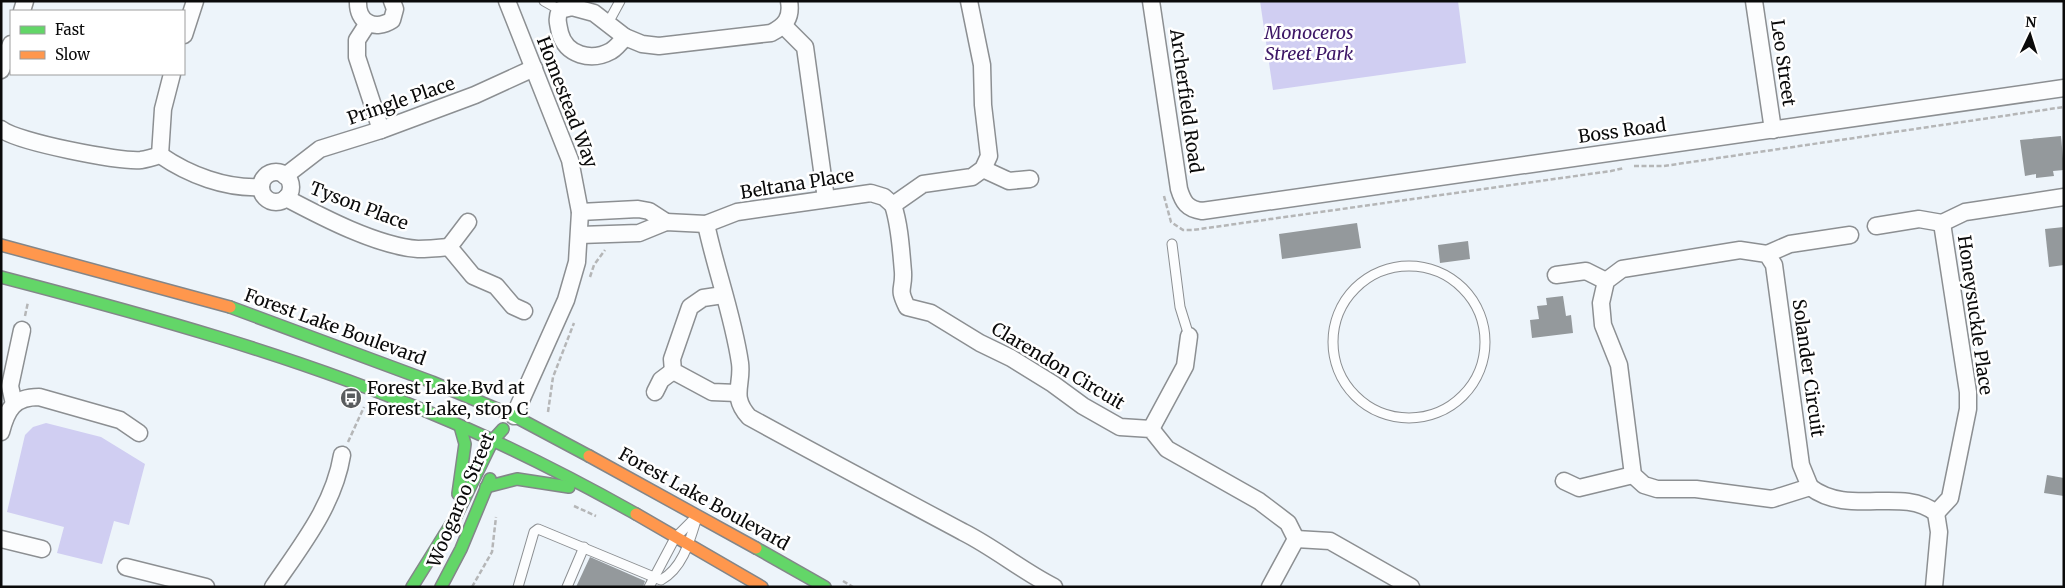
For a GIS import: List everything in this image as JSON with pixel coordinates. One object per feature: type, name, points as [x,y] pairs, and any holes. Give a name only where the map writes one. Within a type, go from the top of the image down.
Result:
[{"type":"main road","name":"Forest Lake Boulevard","points":[[1,244],[220,303],[368,357],[514,416],[634,480],[825,587]]},
{"type":"main road","points":[[1,277],[139,312],[283,356],[460,426],[505,446],[595,492],[762,587]]},
{"type":"main road","name":"Woogaroo Street","points":[[412,587],[454,518],[492,440],[514,416]]},
{"type":"main road","name":"Woogaroo Street","points":[[441,587],[461,549],[505,446],[514,416]]},
{"type":"main road","points":[[454,518],[465,450],[460,426]]},
{"type":"main road","points":[[486,488],[502,479],[512,478],[595,492]]},
{"type":"street","points":[[185,33],[195,1]]},
{"type":"street","points":[[358,1],[358,8],[368,23],[375,27],[384,25],[392,20],[395,9],[392,1]]},
{"type":"street","name":"Homestead Way","points":[[507,1],[570,160],[580,212],[577,262],[566,300],[514,416]]},
{"type":"street","points":[[625,38],[611,51],[591,56],[576,54],[563,43],[557,19],[560,10],[572,7],[594,13],[625,38],[642,44],[659,46],[771,33],[784,26],[791,12],[790,1]]},
{"type":"street","points":[[893,205],[923,184],[972,177],[982,169],[989,156],[983,105],[982,65],[970,1]]},
{"type":"street","name":"Archerfield Road","points":[[1151,1],[1179,189],[1187,206]]},
{"type":"street","name":"Leo Street","points":[[1754,1],[1772,130]]},
{"type":"street","points":[[368,23],[357,40],[357,57],[382,130]]},
{"type":"street","points":[[784,26],[805,47],[826,199]]},
{"type":"street","points":[[1,70],[10,47]]},
{"type":"street","name":"Pringle Place","points":[[285,176],[320,149],[382,130],[475,95],[534,68]]},
{"type":"street","points":[[160,155],[163,109],[172,75]]},
{"type":"street","name":"Boss Road","points":[[1187,206],[1193,210],[1202,211],[2064,88]]},
{"type":"street","points":[[2,131],[94,155],[141,160],[160,155],[180,168],[238,188],[261,187]]},
{"type":"street","points":[[982,169],[1009,181],[1030,179]]},
{"type":"street","points":[[280,173],[285,176],[290,184],[286,198],[277,202],[267,200],[261,187],[265,177],[269,174],[280,173]]},
{"type":"street","name":"Beltana Place","points":[[580,235],[639,233],[666,222],[706,224],[737,212],[871,193],[884,198],[893,205]]},
{"type":"street","name":"Honeysuckle Place","points":[[1876,226],[1919,220],[1942,222],[1965,212],[2064,197]]},
{"type":"street","name":"Tyson Place","points":[[286,198],[319,215],[391,244],[418,249],[448,247]]},
{"type":"street","name":"Clarendon Circuit","points":[[893,205],[898,220],[903,275],[900,292],[907,307],[931,313],[980,343],[1011,358],[1053,384],[1083,406],[1120,427],[1151,429]]},
{"type":"street","name":"Beltana Place","points":[[580,212],[638,210],[649,212],[666,222]]},
{"type":"street","points":[[468,222],[448,247],[472,276],[496,286],[513,306],[524,311]]},
{"type":"street","name":"Honeysuckle Place","points":[[1936,513],[1950,498],[1968,409],[1968,392],[1942,222]]},
{"type":"street","points":[[706,224],[723,295],[733,325],[740,366],[738,393],[740,407],[749,416],[931,517],[964,532],[1038,579],[1054,587]]},
{"type":"street","points":[[1850,235],[1790,244],[1767,254],[1740,250],[1622,269],[1606,281],[1601,303],[1603,325],[1620,365],[1633,475],[1644,485],[1657,489],[1696,489],[1772,499],[1810,487],[1822,496],[1835,500],[1912,502],[1926,505],[1936,513],[1939,532],[1934,587]]},
{"type":"street","name":"Solander Circuit","points":[[1767,254],[1774,265],[1801,465],[1810,487]]},
{"type":"street","points":[[1556,275],[1586,271],[1606,281]]},
{"type":"street","points":[[673,371],[672,359],[690,307],[702,298],[723,295]]},
{"type":"street","points":[[14,404],[10,386],[22,330]]},
{"type":"street","points":[[1189,336],[1185,366],[1151,429],[1167,450],[1259,501],[1288,523],[1296,539]]},
{"type":"street","points":[[655,392],[661,380],[673,371]]},
{"type":"street","points":[[673,371],[712,392],[738,393]]},
{"type":"street","points":[[1,432],[7,414],[14,404],[22,398],[39,397],[120,420],[138,433]]},
{"type":"street","points":[[274,587],[313,527],[335,487],[342,455]]},
{"type":"street","points":[[1564,481],[1580,488],[1633,475]]},
{"type":"street","points":[[1270,587],[1296,539]]},
{"type":"street","points":[[1296,539],[1330,541],[1411,587]]},
{"type":"street","points":[[1,540],[42,549]]},
{"type":"street","points":[[126,567],[206,587]]},
{"type":"lane","points":[[544,1],[560,10]]},
{"type":"lane","points":[[608,23],[620,1]]},
{"type":"lane","points":[[1172,244],[1180,307],[1189,336]]},
{"type":"lane","points":[[1398,266],[1424,267],[1447,276],[1466,292],[1475,305],[1479,312],[1485,336],[1483,360],[1474,382],[1458,400],[1437,413],[1413,418],[1387,415],[1364,403],[1346,385],[1335,362],[1333,336],[1339,311],[1353,290],[1374,274],[1398,266]]},
{"type":"lane","points":[[649,587],[675,538],[697,516]]},
{"type":"lane","points":[[518,587],[534,532],[538,529],[661,580],[671,574],[689,545],[697,516]]},
{"type":"lane","points":[[567,587],[584,547]]},
{"type":"path","points":[[22,330],[29,297]]},
{"type":"path","points":[[342,455],[366,404]]},
{"type":"path","points":[[572,505],[599,517]]},
{"type":"path","points":[[472,587],[492,552],[496,515]]},
{"type":"green space","name":"Monoceros Street Park","points":[[1260,1],[1458,1],[1466,63],[1273,90]]},
{"type":"green space","points":[[46,423],[101,437],[145,464],[129,525],[114,521],[102,564],[57,553],[64,527],[7,512],[25,435],[33,427]]},
{"type":"building","points":[[2061,136],[2064,170],[2053,171],[2054,176],[2036,178],[2036,174],[2025,176],[2020,140]]},
{"type":"building","points":[[1357,223],[1361,248],[1282,259],[1279,234]]},
{"type":"building","points":[[2064,227],[2064,265],[2049,267],[2045,229]]},
{"type":"building","points":[[1468,241],[1470,259],[1440,263],[1438,245]]},
{"type":"building","points":[[1563,296],[1566,316],[1571,315],[1573,333],[1532,338],[1530,320],[1539,319],[1537,306],[1547,305],[1546,298]]},
{"type":"building","points":[[2047,475],[2064,478],[2064,496],[2044,493]]},
{"type":"building","points":[[590,557],[645,581],[643,587],[576,587]]},
{"type":"traffic: fast","points":[[1,277],[165,321],[327,373],[459,425],[561,474],[636,514]]},
{"type":"traffic: fast","points":[[230,307],[432,382],[514,416],[589,456]]},
{"type":"traffic: fast","points":[[458,494],[465,444],[460,426]]},
{"type":"traffic: fast","points":[[412,587],[455,518],[493,440],[503,429]]},
{"type":"traffic: fast","points":[[441,587],[461,549],[490,479]]},
{"type":"traffic: fast","points":[[486,487],[517,479],[569,487]]},
{"type":"traffic: fast","points":[[756,548],[825,587]]},
{"type":"traffic: slow","points":[[1,245],[230,307]]},
{"type":"traffic: slow","points":[[589,456],[756,548]]},
{"type":"traffic: slow","points":[[636,514],[762,587]]},
{"type":"place","name":"Forest Lake Bvd at Forest Lake, stop C","points":[[351,398]]}]
